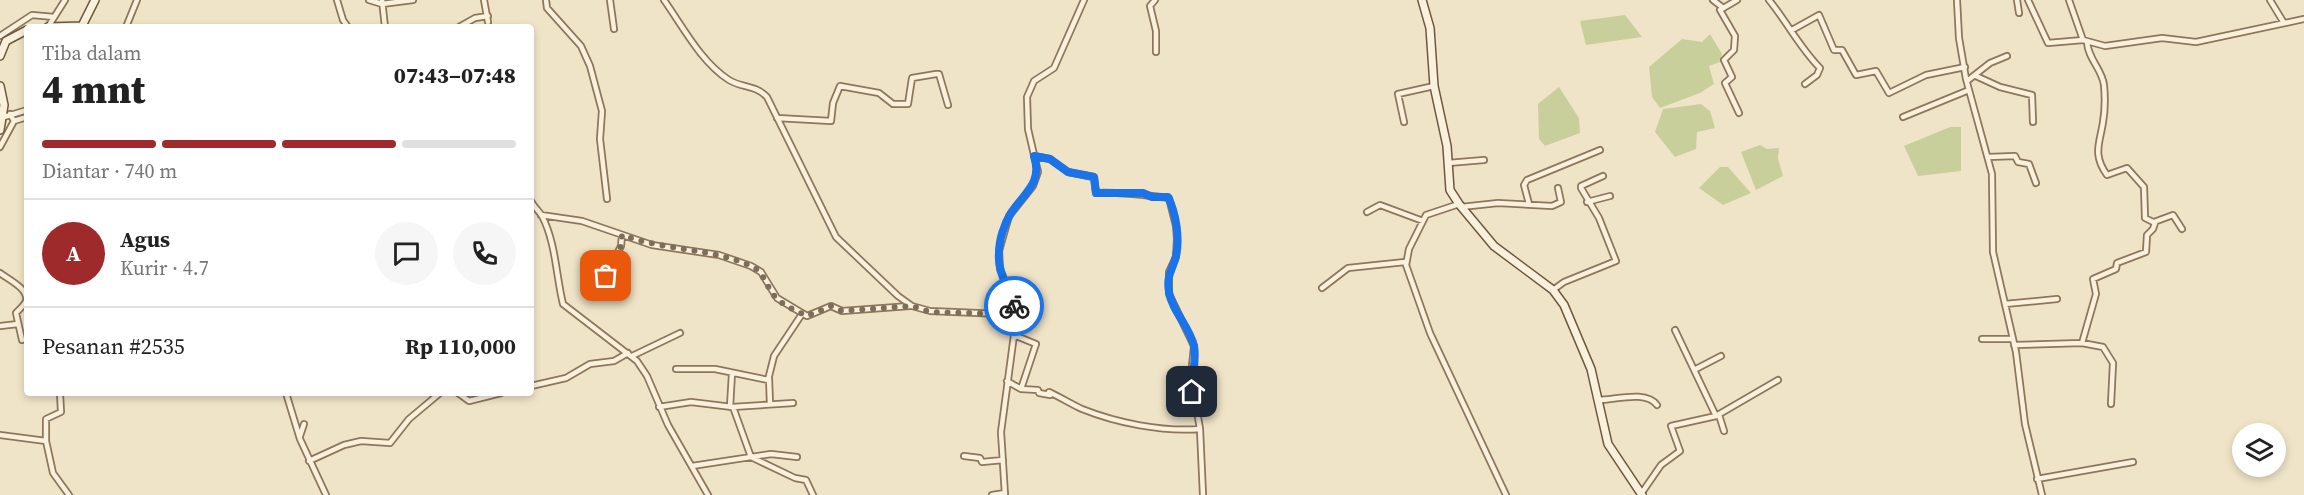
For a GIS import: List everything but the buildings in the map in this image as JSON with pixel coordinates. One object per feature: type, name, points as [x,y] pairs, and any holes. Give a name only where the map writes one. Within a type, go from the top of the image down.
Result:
[{"type":"street","points":[[50,24],[64,0]]},
{"type":"street","points":[[84,24],[95,0]]},
{"type":"street","points":[[127,24],[138,0]]},
{"type":"street","points":[[337,0],[347,24]]},
{"type":"street","points":[[369,0],[382,2],[413,0]]},
{"type":"street","points":[[484,0],[488,22]]},
{"type":"street","points":[[546,0],[547,8],[582,48],[590,66],[602,111],[600,139],[607,199]]},
{"type":"street","points":[[610,0],[614,29]]},
{"type":"street","points":[[664,0],[699,50],[719,72],[731,81],[762,92],[836,237],[912,306]]},
{"type":"street","points":[[992,495],[1005,494],[1001,432],[1014,335],[1013,303],[1002,276],[999,251],[1009,216],[1036,178],[1037,165],[1028,129],[1027,97],[1030,86],[1054,68],[1084,0]]},
{"type":"street","points":[[1155,0],[1150,6],[1156,31],[1156,51]]},
{"type":"street","points":[[1422,0],[1430,28],[1434,86],[1447,146],[1449,185],[1460,206],[1501,253],[1553,290],[1564,305],[1584,347],[1611,451],[1641,494],[1661,465],[1680,451],[1671,426],[1718,416],[1778,380]]},
{"type":"street","points":[[1713,0],[1722,7]]},
{"type":"street","points":[[1722,7],[1737,0]]},
{"type":"street","points":[[1769,0],[1792,30],[1803,51],[1820,68],[1817,75],[1805,84]]},
{"type":"street","points":[[1957,0],[1959,38],[1966,81],[1988,157],[1992,183],[1993,252],[2014,342],[2025,424],[2042,495]]},
{"type":"street","points":[[2017,0],[2019,13]]},
{"type":"street","points":[[2028,0],[2048,44],[2085,41],[2110,46],[2162,38],[2196,42],[2304,19]]},
{"type":"street","points":[[2069,0],[2088,55],[2104,83],[2103,122],[2098,135],[2100,161],[2107,175],[2126,167],[2143,185],[2145,218],[2154,222],[2173,214],[2182,229]]},
{"type":"street","points":[[2270,0],[2284,23]]},
{"type":"street","points":[[382,2],[385,24]]},
{"type":"street","points":[[1722,7],[1721,13],[1733,31],[1736,42],[1733,52],[1724,59],[1732,77],[1725,83],[1739,113]]},
{"type":"street","points":[[0,36],[32,15],[54,17]]},
{"type":"street","points":[[1792,30],[1819,15],[1834,50],[1842,50],[1856,75],[1876,71],[1889,93],[1926,75],[1965,67]]},
{"type":"street","points":[[465,24],[488,16]]},
{"type":"street","points":[[472,20],[473,24]]},
{"type":"street","points":[[0,56],[6,41],[24,32]]},
{"type":"street","points":[[1966,81],[1976,76],[1990,63],[2007,56]]},
{"type":"street","points":[[777,118],[831,121],[833,103],[840,86],[879,93],[893,104],[907,104],[912,78],[936,74],[939,74],[948,105]]},
{"type":"street","points":[[1976,76],[2000,87],[2032,95],[2032,122]]},
{"type":"street","points":[[0,86],[4,105],[10,117],[0,147]]},
{"type":"street","points":[[1404,122],[1398,94],[1434,86]]},
{"type":"street","points":[[1903,117],[1969,90]]},
{"type":"street","points":[[0,130],[10,117],[24,111]]},
{"type":"street","points":[[10,117],[24,117]]},
{"type":"street","points":[[1529,204],[1524,184],[1527,180],[1600,150]]},
{"type":"street","points":[[1034,156],[1050,159],[1068,172],[1094,177],[1096,193],[1143,193],[1152,197],[1169,198],[1177,239],[1176,256],[1170,267],[1169,294],[1194,346],[1191,376],[1200,429],[1203,495]]},
{"type":"street","points":[[1988,157],[2015,156],[2018,162],[2030,165],[2036,183]]},
{"type":"street","points":[[1448,164],[1484,160]]},
{"type":"street","points":[[1553,290],[1564,282],[1616,261],[1599,218],[1587,202],[1581,187],[1603,176]]},
{"type":"street","points":[[1506,495],[1430,333],[1406,265],[1409,249],[1430,212],[1460,206],[1498,203],[1552,206],[1559,204],[1561,200],[1558,188]]},
{"type":"street","points":[[1587,202],[1610,196]]},
{"type":"street","points":[[1367,212],[1382,206],[1423,221]]},
{"type":"street","points":[[536,213],[582,221],[652,245],[719,255],[751,266],[761,272],[777,298],[802,314],[811,315],[831,306],[842,311],[912,306],[930,312],[1002,314],[1014,318]]},
{"type":"street","points":[[536,213],[557,267],[563,304],[630,354],[647,376],[659,406],[708,495]]},
{"type":"street","points":[[2082,343],[2096,294],[2092,279],[2115,269],[2117,263],[2146,252],[2146,236],[2153,230],[2154,222]]},
{"type":"street","points":[[606,276],[621,246],[622,235]]},
{"type":"street","points":[[1322,288],[1348,268],[1405,262],[1406,265]]},
{"type":"street","points":[[0,273],[22,290],[24,295]]},
{"type":"street","points":[[1168,281],[1173,273]]},
{"type":"street","points":[[2005,304],[2057,299]]},
{"type":"street","points":[[22,340],[17,311],[24,306]]},
{"type":"street","points":[[770,404],[769,378],[774,354],[802,314]]},
{"type":"street","points":[[0,326],[18,324]]},
{"type":"street","points":[[1675,330],[1724,431]]},
{"type":"street","points":[[534,385],[566,378],[590,364],[614,361],[680,333]]},
{"type":"street","points":[[1014,335],[1036,344],[1021,389]]},
{"type":"street","points":[[1982,339],[2099,345],[2109,353],[2113,372],[2111,404]]},
{"type":"street","points":[[1694,370],[1721,356]]},
{"type":"street","points":[[676,369],[710,369],[769,378]]},
{"type":"street","points":[[732,373],[732,407],[751,457],[795,478],[806,480],[813,495]]},
{"type":"street","points":[[1007,381],[1021,389],[1038,390],[1039,393],[1050,395],[1049,392],[1081,409],[1139,424],[1171,429],[1200,429]]},
{"type":"street","points":[[60,396],[61,412],[45,420],[46,441],[53,473],[69,495]]},
{"type":"street","points":[[287,396],[300,439],[326,495]]},
{"type":"street","points":[[309,461],[344,445],[361,441],[384,444],[392,442],[409,419],[436,396]]},
{"type":"street","points":[[1598,400],[1643,397],[1653,400],[1657,405]]},
{"type":"street","points":[[659,406],[693,402],[732,407],[793,403]]},
{"type":"street","points":[[300,439],[304,424]]},
{"type":"street","points":[[0,435],[46,441]]},
{"type":"street","points":[[692,466],[771,454],[797,457]]},
{"type":"street","points":[[964,456],[980,458],[982,462],[1003,460]]},
{"type":"street","points":[[2037,478],[2133,462]]},
{"type":"green space","points":[[1625,15],[1642,37],[1586,45],[1580,21]]},
{"type":"green space","points":[[1710,34],[1722,54],[1720,62],[1709,66],[1714,84],[1700,93],[1660,108],[1652,97],[1649,67],[1682,39],[1702,42]]},
{"type":"green space","points":[[1559,87],[1579,118],[1580,133],[1545,146],[1539,139],[1538,104]]},
{"type":"green space","points":[[1701,104],[1710,111],[1715,128],[1697,132],[1696,149],[1675,157],[1655,132],[1663,109]]},
{"type":"green space","points":[[1950,127],[1961,127],[1961,171],[1918,176],[1904,146]]},
{"type":"green space","points":[[1760,145],[1767,149],[1779,148],[1778,158],[1783,176],[1756,190],[1741,152]]},
{"type":"green space","points":[[1720,167],[1728,167],[1751,193],[1723,205],[1699,188]]},
{"type":"way so far","points":[[606,276],[621,246],[622,235],[663,248],[719,255],[751,266],[761,272],[771,291],[781,302],[807,316],[831,306],[842,311],[912,306],[930,312],[992,313],[1009,315],[1014,318],[1014,306]]},
{"type":"route","points":[[1014,306],[1000,269],[999,251],[1001,236],[1009,216],[1033,186],[1036,178],[1038,172],[1034,156],[1050,159],[1068,172],[1094,177],[1096,193],[1143,193],[1158,198],[1168,197],[1177,239],[1176,256],[1168,272],[1169,294],[1194,346],[1192,392]]}]
